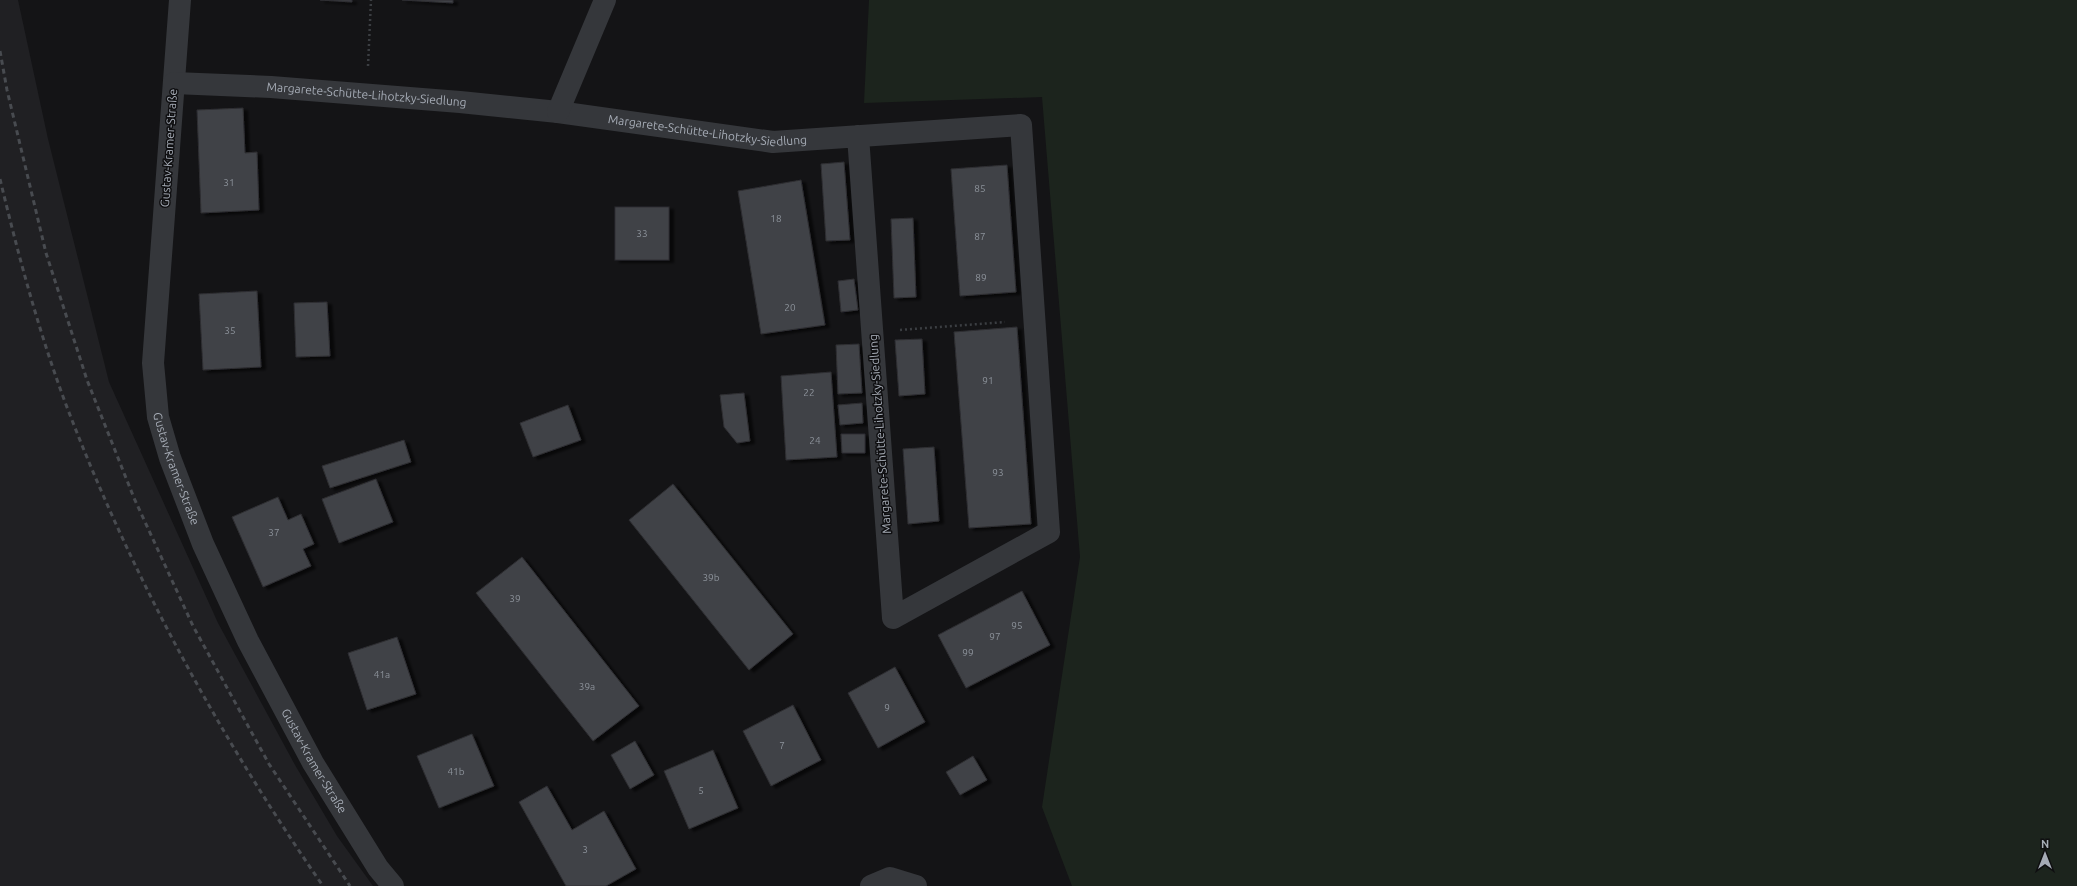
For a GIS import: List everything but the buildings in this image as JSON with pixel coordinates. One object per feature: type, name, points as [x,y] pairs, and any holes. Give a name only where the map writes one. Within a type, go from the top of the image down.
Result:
[{"type":"street","name":"Gustav-Kramer-Straße","points":[[180,0],[153,363],[158,417],[170,458],[203,544],[248,641],[313,763],[378,868],[393,886]]},
{"type":"street","points":[[558,112],[605,0]]},
{"type":"street","name":"Margarete-Schütte-Lihotzky-Siedlung","points":[[174,83],[271,87],[366,94],[558,112],[773,142],[858,136],[1021,125],[1049,532],[893,618],[858,136]]},
{"type":"street","points":[[871,886],[890,878],[916,886]]},
{"type":"path","points":[[366,94],[371,0]]},
{"type":"path","points":[[872,332],[1035,320]]},
{"type":"shaded area","points":[[0,0],[18,0],[48,139],[109,382],[218,623],[295,765],[337,836],[373,886],[0,886]]},
{"type":"shaded area","points":[[869,0],[2077,0],[2077,886],[1072,886],[1042,807],[1080,557],[1042,97],[864,103]]},
{"type":"railway","points":[[0,51],[7,90],[46,253],[87,380],[134,498],[193,626],[269,764],[350,886]]},
{"type":"railway","points":[[0,179],[29,291],[55,375],[90,466],[118,529],[179,652],[213,712],[248,771],[323,886]]}]
